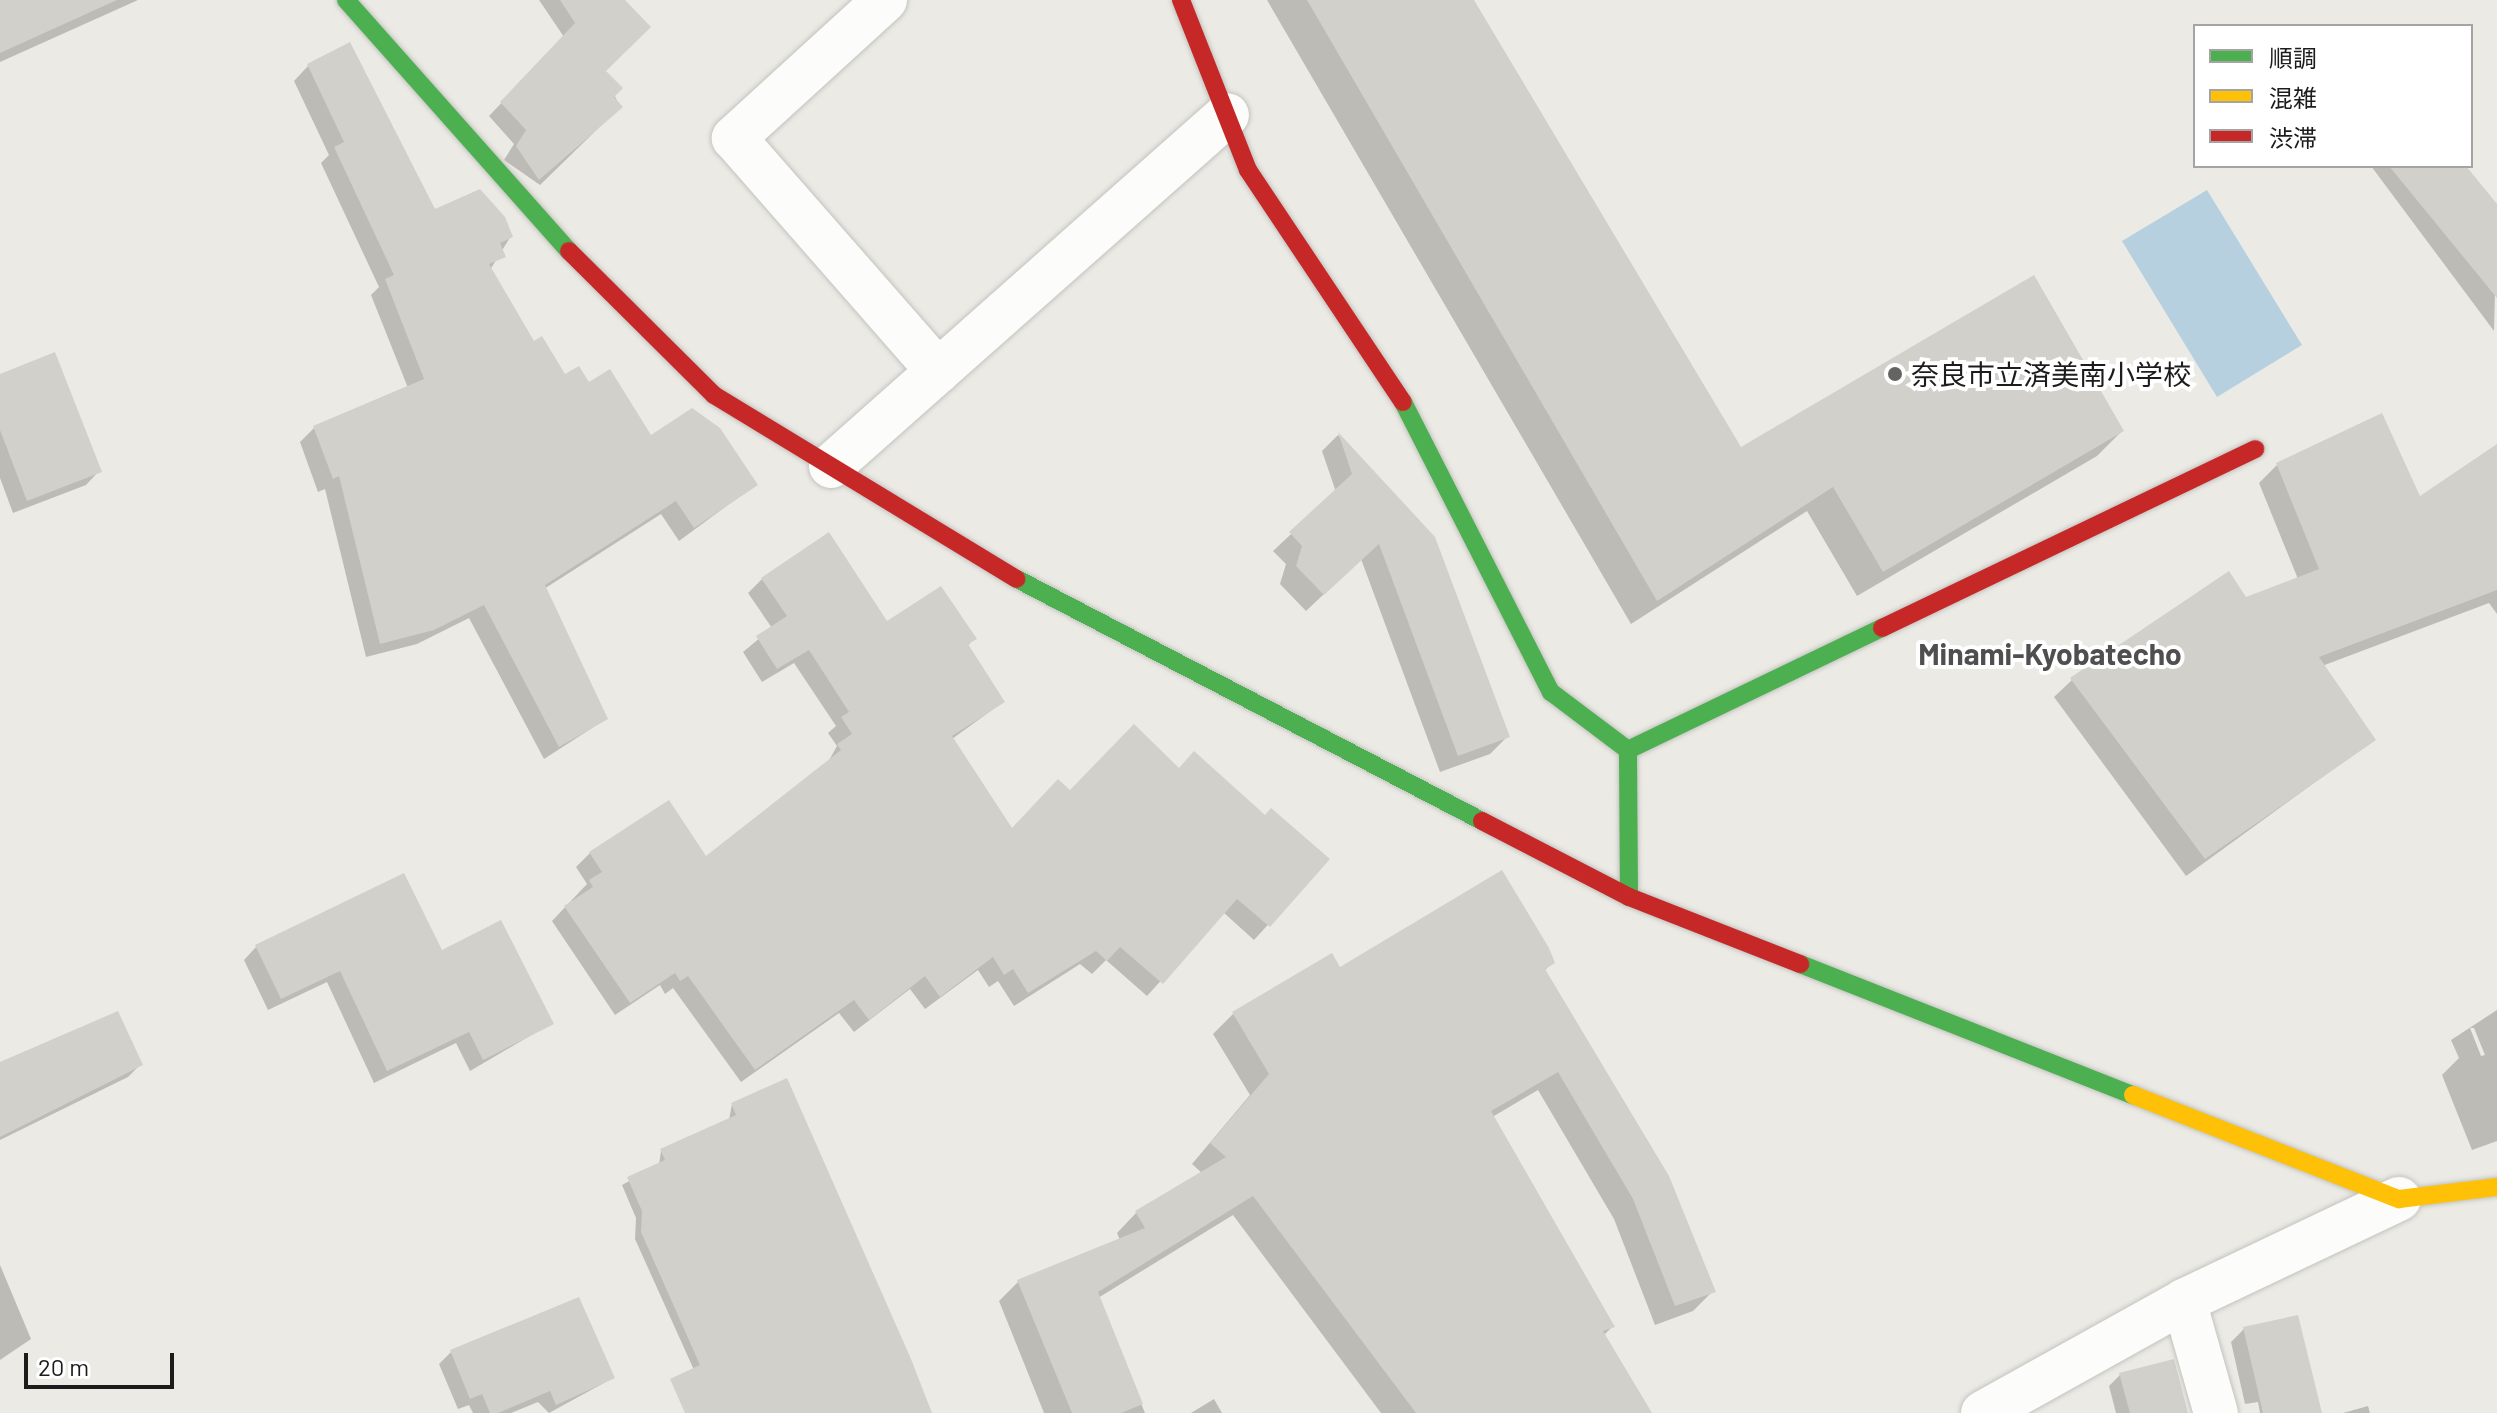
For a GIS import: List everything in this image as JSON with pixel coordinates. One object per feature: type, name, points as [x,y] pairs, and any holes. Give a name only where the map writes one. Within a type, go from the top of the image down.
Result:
[{"type":"street","points":[[346,0],[568,250],[714,395],[1056,603],[1629,897],[2399,1199]]},
{"type":"street","points":[[885,0],[734,138],[938,371]]},
{"type":"street","points":[[1181,0],[1248,170],[1428,439],[1551,692],[1628,750]]},
{"type":"street","points":[[831,466],[1227,115]]},
{"type":"street","points":[[1628,750],[2255,449]]},
{"type":"street","points":[[1628,750],[1629,897]]},
{"type":"street","points":[[1983,1413],[2184,1301],[2399,1199],[2497,1187]]},
{"type":"street","points":[[2184,1301],[2216,1413]]},
{"type":"water","points":[[2207,190],[2302,345],[2217,397],[2122,241]]},
{"type":"building","points":[[0,0],[117,0],[0,53]]},
{"type":"building","points":[[560,0],[625,0],[651,27],[606,71],[623,88],[614,97],[623,107],[539,180],[516,146],[526,130],[500,102],[575,23]]},
{"type":"building","points":[[1307,0],[1474,0],[1741,447],[2034,275],[2124,431],[1883,572],[1833,487],[1657,601]]},
{"type":"building","points":[[350,42],[435,209],[480,189],[505,217],[513,237],[500,243],[506,257],[489,264],[534,341],[542,336],[565,374],[579,366],[589,382],[610,369],[651,435],[692,408],[720,428],[758,485],[694,528],[676,501],[545,585],[608,719],[559,747],[484,605],[434,630],[380,644],[339,476],[333,479],[313,426],[424,379],[385,279],[394,275],[334,147],[344,142],[307,64]]},
{"type":"building","points":[[2391,168],[2468,168],[2497,204],[2497,298]]},
{"type":"building","points":[[55,352],[102,472],[27,501],[0,430],[0,374]]},
{"type":"building","points":[[2382,413],[2420,496],[2497,444],[2497,590],[2319,657],[2376,740],[2205,859],[2070,678],[2229,571],[2246,597],[2319,569],[2276,463]]},
{"type":"building","points":[[1338,432],[1435,537],[1510,737],[1458,756],[1379,544],[1324,595],[1296,566],[1302,546],[1289,532],[1352,474]]},
{"type":"building","points":[[829,532],[887,621],[941,586],[977,639],[968,644],[1005,702],[952,736],[1012,828],[1058,779],[1070,790],[1134,724],[1179,768],[1194,751],[1265,815],[1271,808],[1330,859],[1270,927],[1237,899],[1163,984],[1120,947],[1107,961],[1096,951],[1028,993],[1013,969],[1004,975],[993,957],[940,997],[925,976],[869,1020],[854,1000],[755,1070],[688,976],[680,981],[675,973],[630,1003],[564,906],[593,887],[589,880],[602,872],[589,852],[669,800],[706,856],[841,750],[837,744],[852,734],[841,717],[849,712],[809,650],[777,669],[756,636],[787,616],[761,578]]},
{"type":"building","points":[[1502,870],[1549,948],[1555,963],[1545,969],[1669,1176],[1716,1292],[1675,1306],[1633,1199],[1558,1072],[1491,1111],[1615,1327],[1603,1331],[1652,1413],[1416,1413],[1253,1196],[1098,1292],[1143,1404],[1121,1413],[1072,1413],[1017,1280],[1145,1228],[1135,1211],[1226,1157],[1210,1143],[1269,1074],[1232,1012],[1332,953],[1340,967]]},
{"type":"building","points":[[404,873],[442,950],[501,920],[554,1024],[483,1060],[469,1032],[387,1071],[340,971],[281,999],[255,945]]},
{"type":"building","points":[[118,1011],[143,1065],[0,1137],[0,1062]]},
{"type":"building","points":[[787,1078],[932,1413],[685,1413],[670,1379],[700,1365],[641,1232],[642,1211],[627,1177],[665,1160],[660,1149],[736,1115],[731,1103]]},
{"type":"building","points":[[579,1297],[615,1378],[556,1405],[550,1391],[498,1413],[490,1413],[482,1394],[470,1399],[450,1350]]},
{"type":"building","points":[[2298,1315],[2322,1413],[2263,1413],[2243,1327]]},
{"type":"building","points":[[2174,1359],[2188,1413],[2130,1413],[2119,1373]]},
{"type":"traffic: fast","points":[[346,0],[569,251]]},
{"type":"traffic: fast","points":[[1403,402],[1551,692],[1628,750]]},
{"type":"traffic: fast","points":[[1017,579],[1482,821]]},
{"type":"traffic: fast","points":[[1629,897],[1628,750],[1882,628]]},
{"type":"traffic: fast","points":[[1800,964],[2133,1095]]},
{"type":"traffic: slow","points":[[2133,1095],[2399,1199],[2497,1187]]},
{"type":"traffic: jam","points":[[1181,0],[1248,170],[1403,402]]},
{"type":"traffic: jam","points":[[569,251],[714,395],[1017,579]]},
{"type":"traffic: jam","points":[[1882,628],[2255,449]]},
{"type":"traffic: jam","points":[[1482,821],[1629,897],[1800,964]]},
{"type":"place","name":"奈良市立済美南小学校","points":[[1895,374]]},
{"type":"district","name":"Minami-Kyobatecho","points":[[2050,653]]}]
